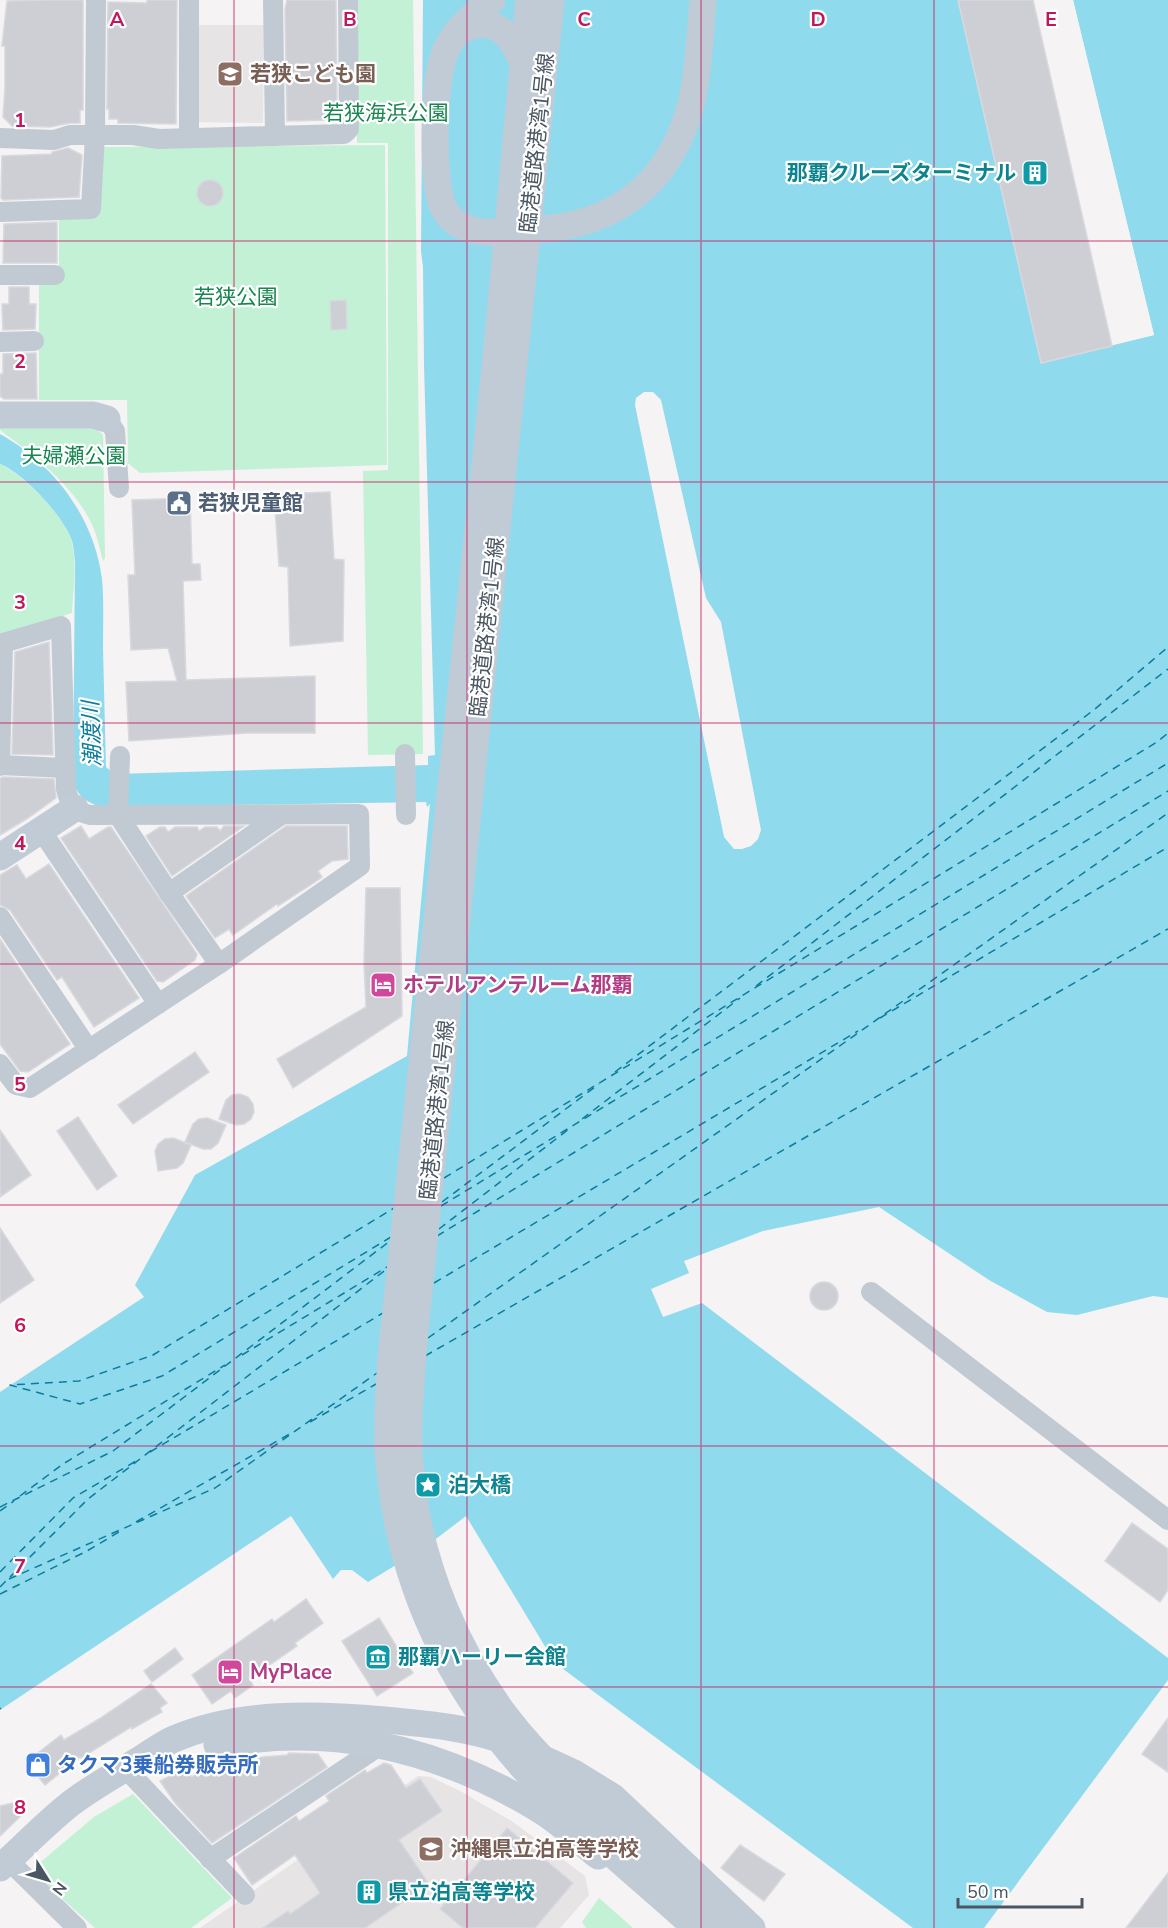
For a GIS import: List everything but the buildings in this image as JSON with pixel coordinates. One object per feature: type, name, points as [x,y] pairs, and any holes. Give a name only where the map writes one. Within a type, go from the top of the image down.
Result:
[{"type":"street","points":[[0,212],[91,209],[95,135],[96,0]]},
{"type":"street","points":[[189,0],[189,138]]},
{"type":"street","points":[[273,0],[275,136]]},
{"type":"street","points":[[0,138],[54,140],[70,135],[133,135],[159,139],[344,134],[349,129],[348,0]]},
{"type":"street","points":[[492,0],[473,15],[455,34],[446,49],[438,74],[435,121],[436,170],[443,207],[453,220],[466,228],[487,232],[550,229],[584,222],[625,204],[651,182],[670,156],[682,131],[691,102],[704,0]]},
{"type":"street","name":"臨港道路港湾1号線","points":[[529,0],[495,371],[391,1358],[388,1406],[389,1458],[396,1517],[412,1580],[437,1641],[473,1704],[496,1736],[542,1788],[696,1928]]},
{"type":"street","name":"臨港道路港湾1号線","points":[[551,0],[415,1329],[409,1404],[412,1487],[424,1545],[441,1602],[468,1659],[497,1704],[536,1752],[582,1799],[728,1928]]},
{"type":"street","points":[[455,34],[470,26],[481,24],[499,28],[514,42],[523,63]]},
{"type":"street","points":[[0,275],[55,275]]},
{"type":"street","points":[[0,342],[34,341]]},
{"type":"street","points":[[0,415],[93,415],[107,418],[115,431],[119,488]]},
{"type":"street","points":[[0,1064],[16,1085],[30,1088],[219,964],[360,866],[359,814],[281,815],[119,810],[90,815],[81,813],[68,798],[61,626],[1,643],[0,765],[65,768]]},
{"type":"street","points":[[405,754],[406,815]]},
{"type":"street","points":[[120,764],[119,810],[169,893],[219,964]]},
{"type":"street","points":[[0,857],[75,808]]},
{"type":"street","points":[[169,893],[281,815]]},
{"type":"street","points":[[41,830],[158,1004]]},
{"type":"street","points":[[0,917],[89,1050]]},
{"type":"street","points":[[871,1292],[1168,1520]]},
{"type":"street","points":[[76,1928],[4,1864],[71,1803],[174,1739],[253,1719],[299,1716],[351,1717],[472,1731],[524,1748],[574,1773],[613,1797],[752,1928]]},
{"type":"street","points":[[132,1764],[179,1756],[249,1739],[278,1736],[322,1736],[381,1745],[436,1759],[488,1782],[542,1811],[596,1854],[678,1928]]},
{"type":"street","points":[[210,1859],[381,1745]]},
{"type":"street","points":[[132,1764],[210,1859],[245,1895]]},
{"type":"shaded area","name":"若狭こども園","points":[[198,25],[264,25],[263,123],[196,122]]},
{"type":"shaded area","name":"沖縄県立泊高等学校","points":[[418,1776],[431,1777],[462,1792],[513,1822],[585,1876],[589,1895],[560,1928],[200,1928]]},
{"type":"green space","name":"若狭海浜公園","points":[[357,0],[413,0],[423,754],[368,755],[363,471],[388,470],[388,143],[357,143]]},
{"type":"green space","name":"若狭公園","points":[[385,145],[387,465],[140,473],[128,463],[127,400],[39,400],[39,280],[59,280],[59,214],[98,212],[104,147]]},
{"type":"green space","name":"夫婦瀬公園","points":[[0,428],[96,428],[103,435],[105,558],[103,561],[94,529],[77,500],[54,474]]},
{"type":"green space","name":"夫婦瀬公園","points":[[0,464],[31,487],[62,521],[72,542],[74,569],[72,613],[0,636]]},
{"type":"green space","points":[[133,1794],[232,1898],[191,1928],[95,1928],[35,1874],[36,1866],[94,1817]]},
{"type":"green space","points":[[599,1898],[633,1928],[586,1928],[582,1922]]},
{"type":"water","name":"潮渡川","points":[[423,0],[958,0],[1041,362],[1154,335],[1073,0],[1168,0],[1168,1298],[1153,1296],[1077,1315],[1047,1312],[989,1280],[879,1207],[763,1231],[684,1261],[689,1273],[651,1289],[663,1317],[702,1303],[1168,1658],[1168,1680],[984,1928],[913,1928],[555,1663],[466,1516],[424,1548],[368,1582],[352,1570],[341,1570],[333,1579],[291,1516],[0,1710],[0,1392],[144,1297],[135,1285],[195,1175],[407,1056],[430,804],[427,807],[426,802],[102,807],[84,799],[73,783],[75,562],[73,544],[59,518],[41,496],[20,476],[0,464],[0,434],[20,446],[38,461],[68,494],[90,534],[98,556],[103,587],[106,767],[114,774],[428,765],[428,756],[435,755],[421,251]]},
{"type":"pier","points":[[958,0],[961,0],[1043,359],[1151,333],[1070,0],[1073,0],[1154,335],[1041,363]]},
{"type":"pier","points":[[644,392],[653,392],[661,400],[706,598],[721,622],[761,830],[758,839],[751,846],[742,849],[734,849],[724,837],[635,405],[636,398]]},
{"type":"ferry route","points":[[615,1072],[1095,709],[1168,647]]},
{"type":"ferry route","points":[[756,986],[1168,669]]},
{"type":"ferry route","points":[[444,1178],[1157,742],[1168,733]]},
{"type":"ferry route","points":[[441,1206],[1168,763]]},
{"type":"ferry route","points":[[437,1236],[1168,791]]},
{"type":"ferry route","points":[[428,1338],[1168,813]]},
{"type":"ferry route","points":[[880,1018],[1168,847]]},
{"type":"ferry route","points":[[425,1356],[1168,929]]},
{"type":"ferry route","points":[[582,1119],[740,998]]},
{"type":"ferry route","points":[[434,1283],[858,1031]]},
{"type":"ferry route","points":[[442,1202],[599,1084]]},
{"type":"ferry route","points":[[439,1229],[569,1129]]},
{"type":"ferry route","points":[[391,1237],[162,1376],[80,1404],[10,1385],[79,1381],[153,1355],[394,1208]]},
{"type":"ferry route","points":[[0,1507],[113,1451],[390,1241]]},
{"type":"ferry route","points":[[242,1355],[387,1267]]},
{"type":"ferry route","points":[[0,1587],[88,1499],[388,1268]]},
{"type":"ferry route","points":[[150,1452],[383,1313]]},
{"type":"ferry route","points":[[20,1496],[63,1464],[225,1365]]},
{"type":"ferry route","points":[[9,1579],[215,1488],[377,1373]]},
{"type":"ferry route","points":[[310,1422],[376,1384]]},
{"type":"ferry route","points":[[136,1522],[293,1432]]},
{"type":"ferry route","points":[[0,1572],[73,1498],[136,1461]]},
{"type":"ferry route","points":[[0,1511],[14,1501]]},
{"type":"ferry route","points":[[0,1594],[87,1551],[119,1532]]},
{"type":"place","name":"若狭こども園","points":[[230,74]]},
{"type":"place","name":"那覇クルーズターミナル","points":[[1035,173]]},
{"type":"place","name":"若狭児童館","points":[[179,503]]},
{"type":"place","name":"ホテルアンテルーム那覇","points":[[383,985]]},
{"type":"place","name":"泊大橋","points":[[428,1485]]},
{"type":"place","name":"那覇ハーリー会館","points":[[378,1657]]},
{"type":"place","name":"MyPlace","points":[[230,1672]]},
{"type":"place","name":"タクマ3乗船券販売所","points":[[38,1765]]},
{"type":"place","name":"沖縄県立泊高等学校","points":[[431,1849]]},
{"type":"place","name":"県立泊高等学校","points":[[369,1892]]}]
